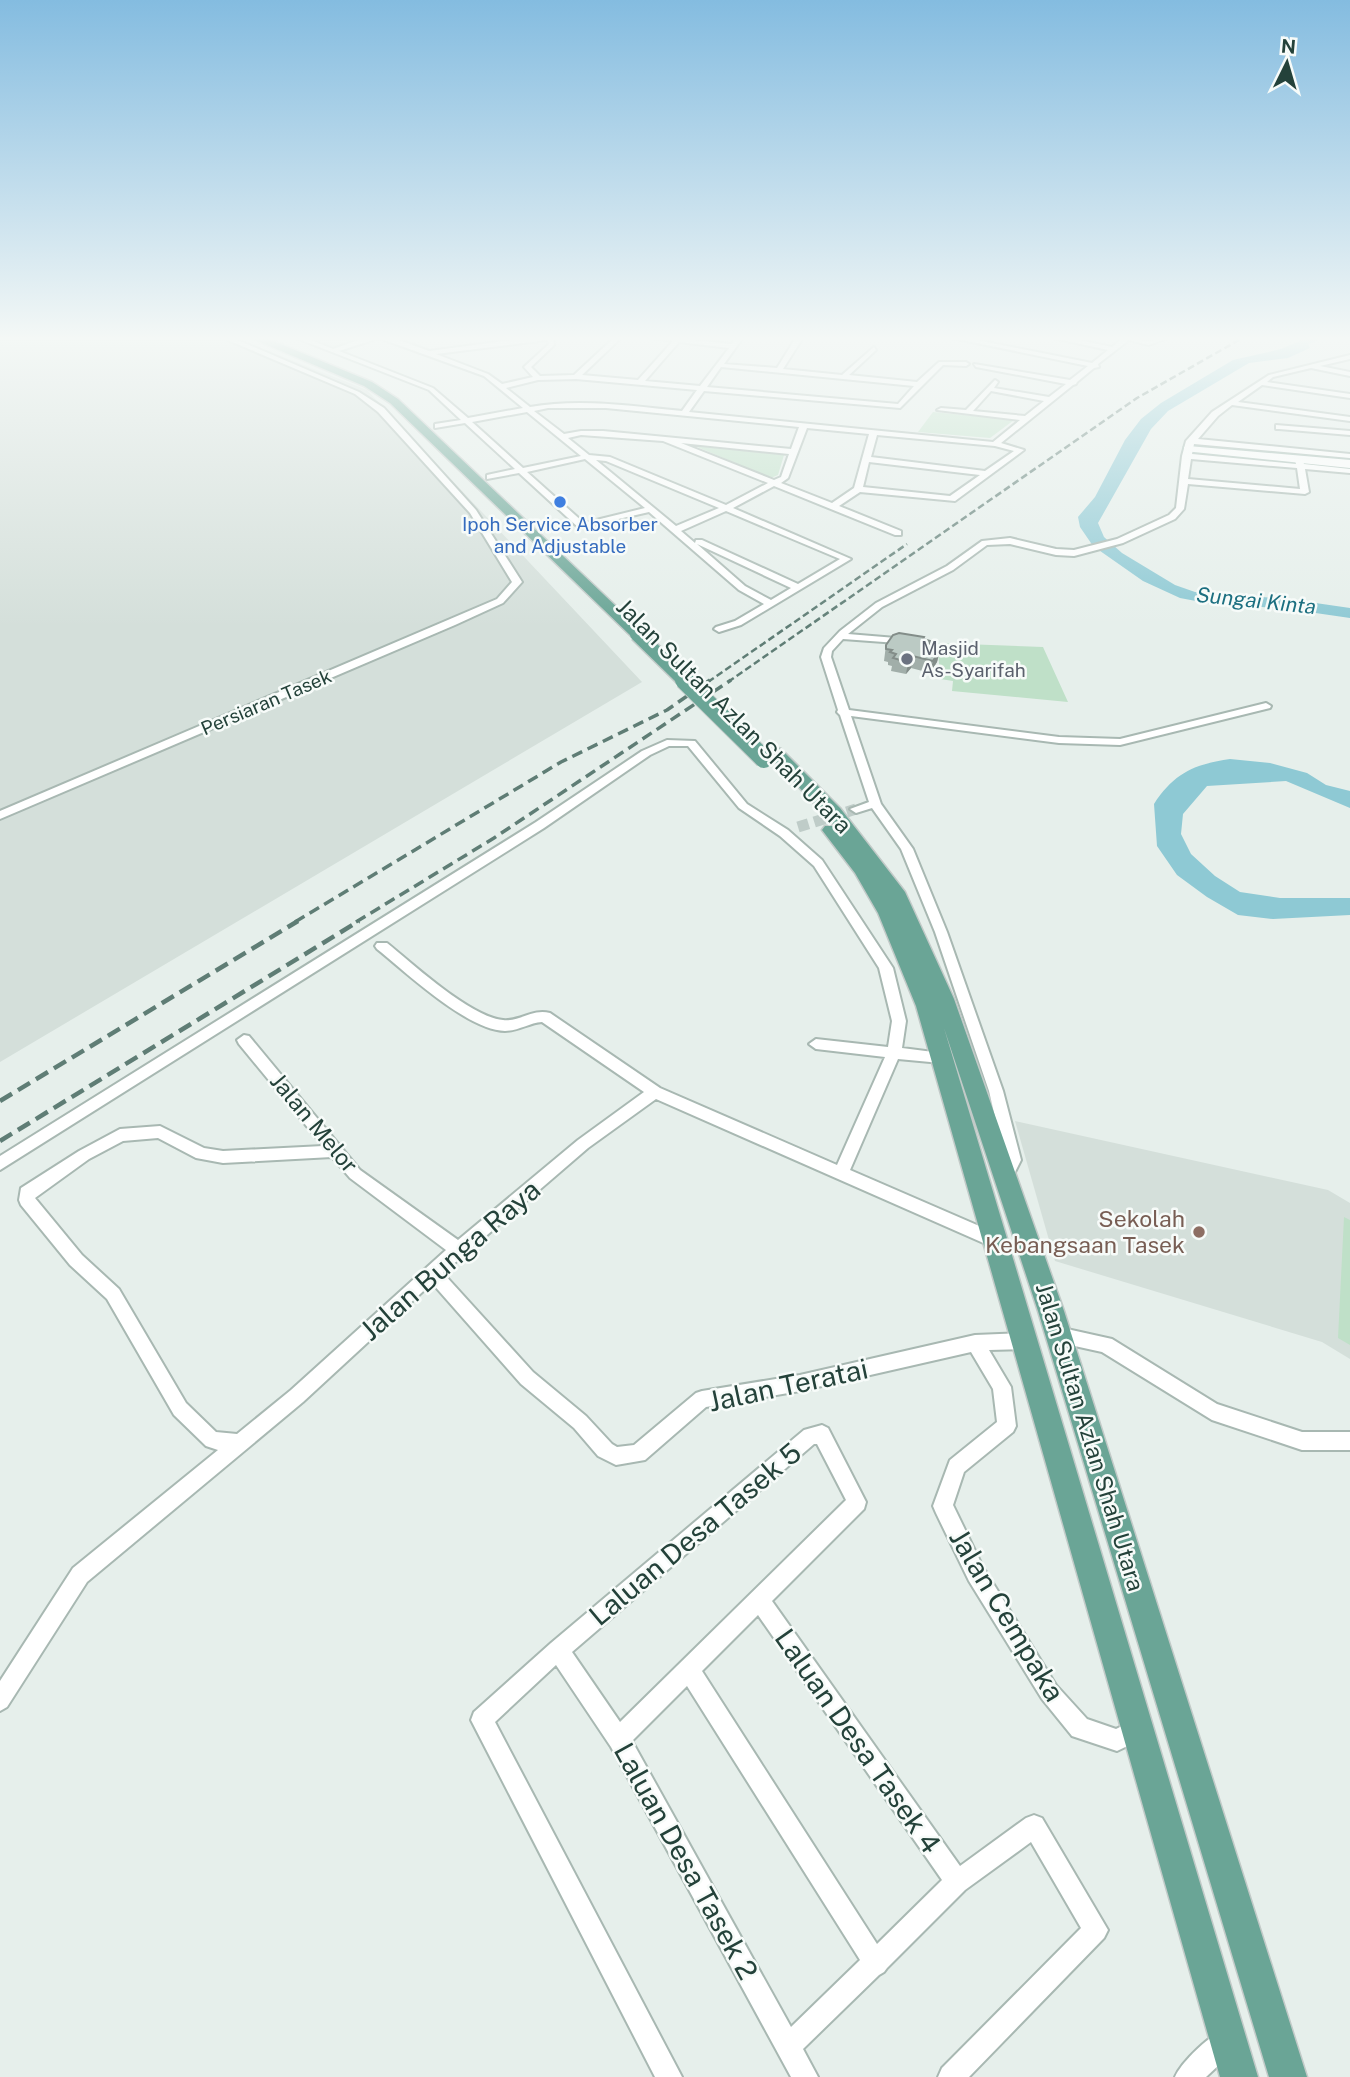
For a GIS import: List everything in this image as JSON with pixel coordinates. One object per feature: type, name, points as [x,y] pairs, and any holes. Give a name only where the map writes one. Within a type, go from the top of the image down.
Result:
[{"type":"main road","name":"Jalan Sultan Azlan Shah Utara","points":[[428,433],[643,632]]},
{"type":"main road","name":"Jalan Sultan Azlan Shah Utara","points":[[445,433],[769,756],[834,812],[898,896],[922,946],[1006,1176],[1058,1335],[1288,2077]]},
{"type":"main road","name":"Jalan Sultan Azlan Shah Utara","points":[[769,756],[866,875],[892,921],[915,975],[1026,1341],[1239,2077]]},
{"type":"street","points":[[401,433],[424,459],[451,454]]},
{"type":"street","points":[[479,433],[582,526],[651,509]]},
{"type":"street","points":[[557,433],[651,509],[742,588],[772,604]]},
{"type":"street","points":[[562,437],[588,433],[795,452]]},
{"type":"street","points":[[675,530],[729,507],[784,478],[801,433]]},
{"type":"street","points":[[832,507],[858,489],[873,433]]},
{"type":"street","points":[[858,489],[952,499],[1020,450],[995,444],[892,433]]},
{"type":"street","points":[[995,444],[1010,433]]},
{"type":"street","points":[[1006,1176],[1013,1160],[998,1100],[920,876],[907,849],[875,804],[842,712],[826,657],[827,650],[840,636],[890,598],[950,568],[985,543],[1010,541],[1066,553],[1120,541],[1172,517],[1180,509],[1188,449],[1200,433]]},
{"type":"street","points":[[1267,449],[1267,443],[1274,433]]},
{"type":"street","points":[[664,439],[898,533]]},
{"type":"street","points":[[1188,449],[1267,449],[1350,456]]},
{"type":"street","points":[[1188,449],[1300,462],[1350,471]]},
{"type":"street","points":[[490,477],[586,457],[607,458],[729,507],[847,559],[738,623],[719,629]]},
{"type":"street","name":"Persiaran Tasek","points":[[0,815],[488,607],[513,589],[517,583],[515,575],[473,512],[424,459]]},
{"type":"street","points":[[866,459],[989,474]]},
{"type":"street","points":[[1300,462],[1350,464]]},
{"type":"street","points":[[1183,481],[1304,492],[1307,490],[1300,462]]},
{"type":"street","points":[[688,540],[799,588]]},
{"type":"street","points":[[705,555],[720,552]]},
{"type":"street","points":[[840,636],[922,643]]},
{"type":"street","points":[[842,712],[1059,740],[1120,742],[1266,706]]},
{"type":"street","points":[[0,1164],[540,825],[646,753],[667,743],[691,743],[743,806],[784,832],[818,863],[886,968],[899,1021],[894,1052],[841,1173]]},
{"type":"street","points":[[856,809],[875,804]]},
{"type":"street","points":[[784,832],[798,827]]},
{"type":"street","points":[[382,946],[455,1002],[496,1025],[515,1027],[540,1016],[545,1017],[655,1093],[994,1240]]},
{"type":"street","name":"Jalan Melor","points":[[244,1040],[355,1174],[458,1249]]},
{"type":"street","points":[[816,1044],[941,1058]]},
{"type":"street","points":[[972,1079],[998,1100]]},
{"type":"street","name":"Jalan Bunga Raya","points":[[0,1700],[80,1575],[297,1396],[458,1249],[583,1144],[655,1093]]},
{"type":"street","points":[[239,1443],[212,1440],[180,1409],[113,1294],[76,1260],[27,1199],[27,1193],[84,1154],[120,1135],[160,1132],[201,1154],[223,1157],[336,1151]]},
{"type":"street","name":"Jalan Teratai","points":[[433,1273],[527,1378],[580,1422],[605,1450],[616,1457],[638,1454],[702,1399],[800,1383],[975,1343],[1026,1341]]},
{"type":"street","points":[[1058,1335],[1106,1345],[1212,1410],[1302,1441],[1350,1441]]},
{"type":"street","name":"Jalan Cempaka","points":[[975,1343],[1002,1387],[1007,1426],[957,1466],[943,1506],[976,1574],[1049,1692],[1080,1728],[1117,1740],[1138,1730]]},
{"type":"street","name":"Laluan Desa Tasek 5","points":[[619,1739],[857,1503],[822,1433],[810,1436],[558,1650],[482,1720],[670,2077]]},
{"type":"street","name":"Laluan Desa Tasek 4","points":[[760,1599],[957,1882]]},
{"type":"street","name":"Laluan Desa Tasek 2","points":[[558,1650],[619,1739],[805,2077]]},
{"type":"street","points":[[689,1669],[876,1964]]},
{"type":"street","points":[[788,2047],[957,1882],[1034,1826],[1096,1930],[951,2077]]},
{"type":"street","points":[[1188,2077],[1228,2039]]},
{"type":"shaded area","points":[[0,433],[407,433],[642,682],[0,1062]]},
{"type":"shaded area","name":"Sekolah Kebangsaan Tasek","points":[[1015,1121],[1328,1190],[1350,1203],[1350,1359],[1322,1342],[1055,1261]]},
{"type":"green space","points":[[929,433],[997,433],[990,438]]},
{"type":"green space","points":[[695,446],[784,455],[778,475],[771,478]]},
{"type":"green space","points":[[937,643],[1043,647],[1068,702],[952,691],[953,681],[934,678],[940,673]]},
{"type":"green space","points":[[1344,1217],[1350,1220],[1350,1345],[1338,1338]]},
{"type":"water","name":"Sungai Kinta","points":[[1130,433],[1149,433],[1098,523],[1104,537],[1122,553],[1175,585],[1195,592],[1288,599],[1350,608],[1350,618],[1281,608],[1217,605],[1180,598],[1143,581],[1093,546],[1080,527],[1078,517],[1095,497]]},
{"type":"water","points":[[1230,759],[1270,763],[1307,773],[1326,785],[1350,791],[1350,808],[1286,781],[1207,786],[1183,814],[1181,834],[1191,854],[1215,876],[1240,892],[1280,898],[1350,898],[1350,915],[1273,919],[1238,915],[1177,875],[1157,846],[1154,804],[1169,785],[1186,772]]},
{"type":"building","points":[[899,633],[924,637],[923,639],[930,641],[929,648],[940,650],[933,661],[913,656],[908,662],[893,658],[896,654],[886,649],[886,645],[893,635]]},
{"type":"tunnel","points":[[798,827],[856,809]]},
{"type":"railway","points":[[728,682],[1087,433]]},
{"type":"railway","points":[[708,682],[907,544]]},
{"type":"railway","points":[[295,922],[561,762],[667,710],[710,680]]},
{"type":"railway","points":[[356,922],[494,838],[728,682]]},
{"type":"railway","points":[[0,1101],[298,921]]},
{"type":"railway","points":[[0,1141],[359,921]]},
{"type":"place","name":"Ipoh Service Absorber and Adjustable","points":[[560,502]]},
{"type":"place","name":"Masjid As-Syarifah","points":[[907,659]]},
{"type":"place","name":"Sekolah Kebangsaan Tasek","points":[[1199,1232]]}]
